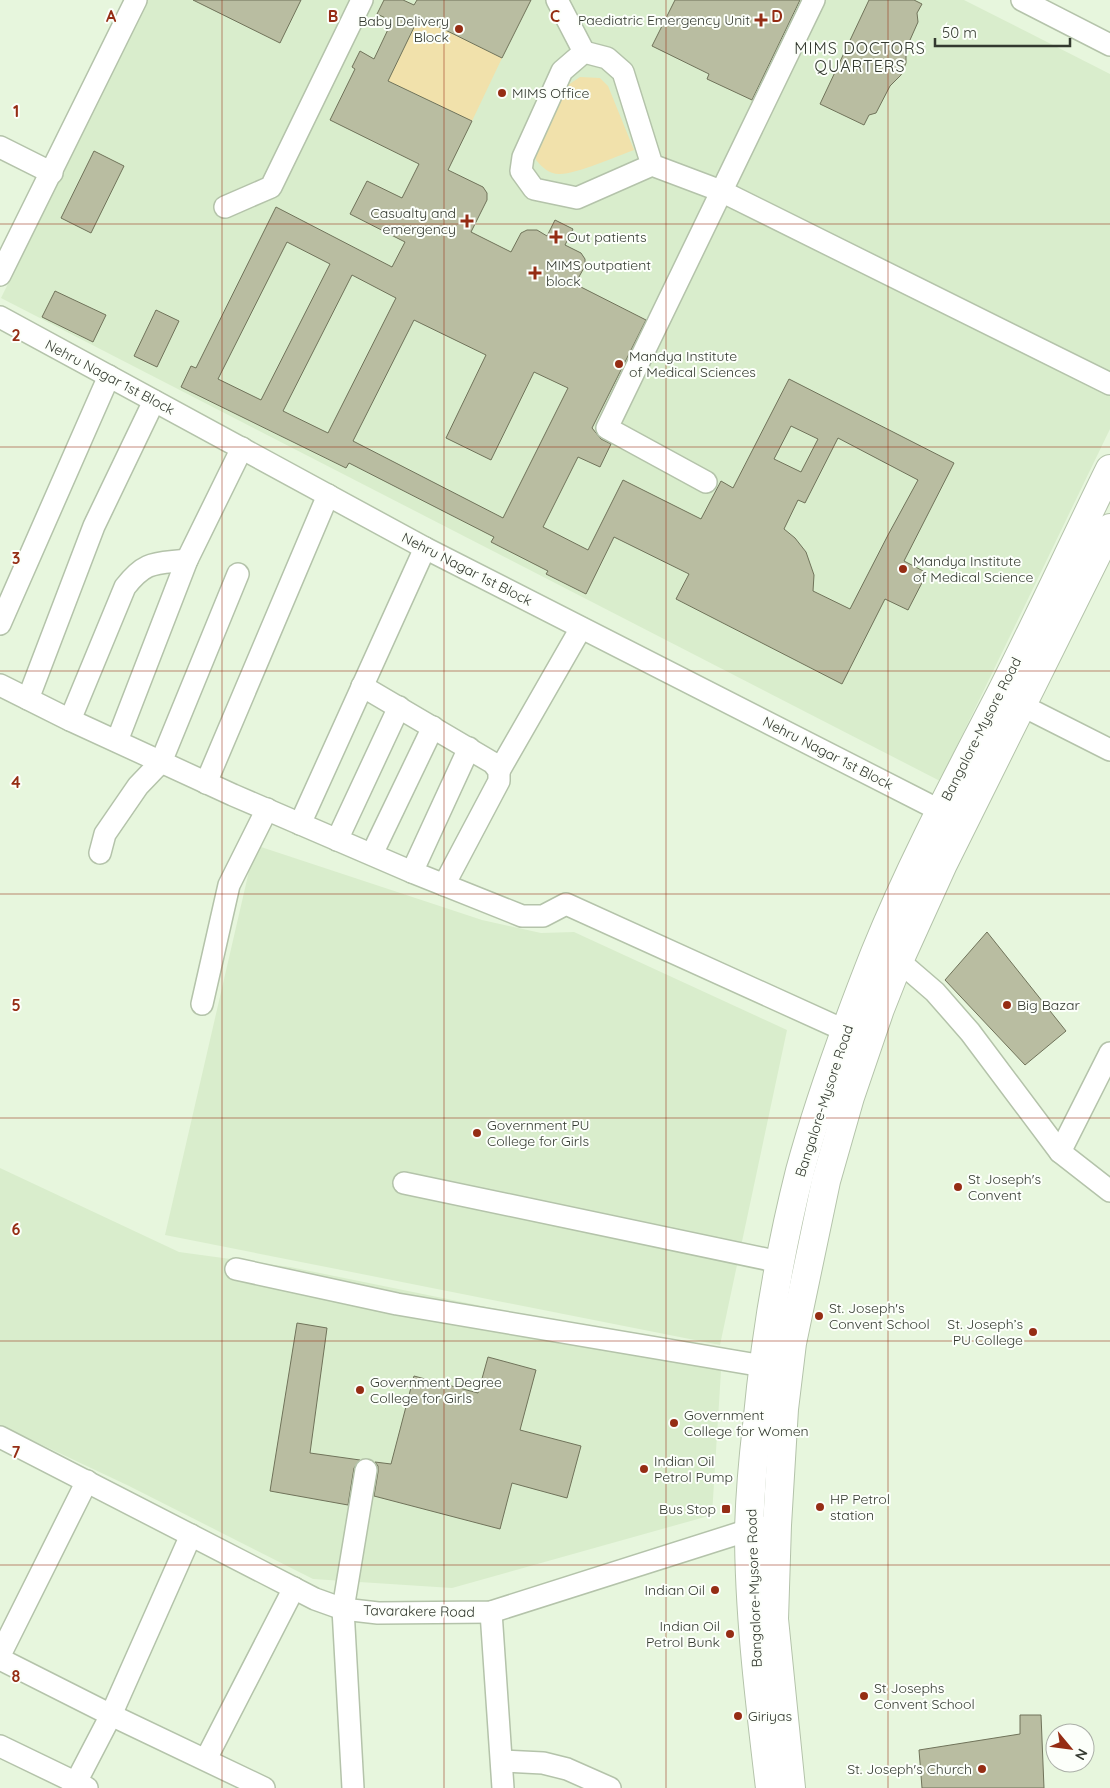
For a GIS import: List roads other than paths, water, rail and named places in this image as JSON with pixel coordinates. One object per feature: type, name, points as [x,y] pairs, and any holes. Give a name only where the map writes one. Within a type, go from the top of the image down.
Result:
[{"type":"main road","name":"Bangalore-Mysore Road","points":[[791,1788],[774,1619],[777,1524],[784,1409],[792,1343],[826,1180],[850,1097],[880,1009],[899,961],[943,864],[1110,469]]},
{"type":"main road","name":"Bangalore-Mysore Road","points":[[770,1788],[757,1682],[750,1530],[754,1454],[763,1366],[780,1262],[801,1168],[829,1079],[876,950],[939,810],[1012,699],[1110,528]]},
{"type":"street","points":[[0,275],[136,0]]},
{"type":"street","points":[[225,207],[270,187],[362,0]]},
{"type":"street","points":[[557,0],[584,52],[607,58],[623,72],[652,165]]},
{"type":"street","points":[[706,482],[607,428],[814,0]]},
{"type":"street","points":[[1022,0],[1110,44]]},
{"type":"street","points":[[584,52],[562,70],[523,157],[521,171],[534,189],[577,198],[652,165],[721,191],[1110,384]]},
{"type":"street","points":[[0,147],[52,173]]},
{"type":"street","name":"Nehru Nagar 1st Block","points":[[0,317],[425,548],[939,810]]},
{"type":"street","points":[[0,624],[109,376]]},
{"type":"street","points":[[28,699],[94,526],[154,401]]},
{"type":"street","points":[[117,741],[187,560],[242,448]]},
{"type":"street","points":[[206,783],[328,495]]},
{"type":"street","points":[[300,824],[425,548]]},
{"type":"street","points":[[70,720],[125,587],[136,574],[150,564],[187,560]]},
{"type":"street","points":[[100,853],[105,834],[138,786],[161,762],[238,574]]},
{"type":"street","points":[[444,885],[499,781],[499,771],[582,628]]},
{"type":"street","points":[[0,685],[70,720],[206,783],[412,872],[522,916],[543,916],[566,904],[846,1031]]},
{"type":"street","points":[[362,686],[469,748],[493,763],[499,771]]},
{"type":"street","points":[[1012,699],[1110,750]]},
{"type":"street","points":[[337,840],[398,707]]},
{"type":"street","points":[[372,854],[433,727]]},
{"type":"street","points":[[412,872],[469,748]]},
{"type":"street","points":[[202,1004],[229,885],[266,809]]},
{"type":"street","points":[[899,961],[935,992],[964,1026],[1060,1152],[1110,1191]]},
{"type":"street","points":[[1060,1152],[1110,1053]]},
{"type":"street","points":[[404,1183],[780,1262]]},
{"type":"street","points":[[236,1269],[396,1304],[763,1366]]},
{"type":"street","name":"Tavarakere Road","points":[[0,1436],[316,1599],[343,1609],[378,1614],[491,1612],[750,1530],[777,1524]]},
{"type":"street","points":[[353,1788],[343,1609],[366,1470]]},
{"type":"street","points":[[87,1481],[0,1657],[111,1715],[264,1788]]},
{"type":"street","points":[[0,1746],[79,1786],[191,1535]]},
{"type":"street","points":[[206,1759],[294,1588]]},
{"type":"street","points":[[491,1612],[503,1788]]},
{"type":"street","points":[[502,1761],[543,1763],[567,1769],[610,1788]]},
{"type":"place","name":"Paediatric Emergency Unit","points":[[761,20]]},
{"type":"place","name":"Baby Delivery Block","points":[[459,29]]},
{"type":"place","name":"MIMS Office","points":[[502,93]]},
{"type":"place","name":"Casualty and emergency","points":[[467,221]]},
{"type":"place","name":"Out patients","points":[[556,237]]},
{"type":"place","name":"MIMS outpatient block","points":[[535,273]]},
{"type":"place","name":"Mandya Institute of Medical Sciences","points":[[619,364]]},
{"type":"place","name":"Mandya Institute of Medical Science","points":[[903,569]]},
{"type":"place","name":"Big Bazar","points":[[1007,1005]]},
{"type":"place","name":"Government PU College for Girls","points":[[477,1133]]},
{"type":"place","name":"St Joseph's Convent","points":[[958,1187]]},
{"type":"place","name":"St. Joseph's Convent School","points":[[819,1316]]},
{"type":"place","name":"St. Joseph’s PU College","points":[[1033,1332]]},
{"type":"place","name":"Government Degree College for Girls","points":[[360,1390]]},
{"type":"place","name":"Government College for Women","points":[[674,1423]]},
{"type":"place","name":"Indian Oil Petrol Pump","points":[[644,1469]]},
{"type":"place","name":"HP Petrol station","points":[[820,1507]]},
{"type":"place","name":"Bus Stop","points":[[726,1509]]},
{"type":"place","name":"Indian Oil","points":[[715,1590]]},
{"type":"place","name":"Indian Oil Petrol Bunk","points":[[730,1634]]},
{"type":"place","name":"St Josephs Convent School","points":[[864,1696]]},
{"type":"place","name":"Giriyas","points":[[738,1716]]},
{"type":"place","name":"St. Joseph's Church","points":[[982,1769]]},
{"type":"district","name":"MIMS DOCTORS QUARTERS","points":[[860,57]]}]
